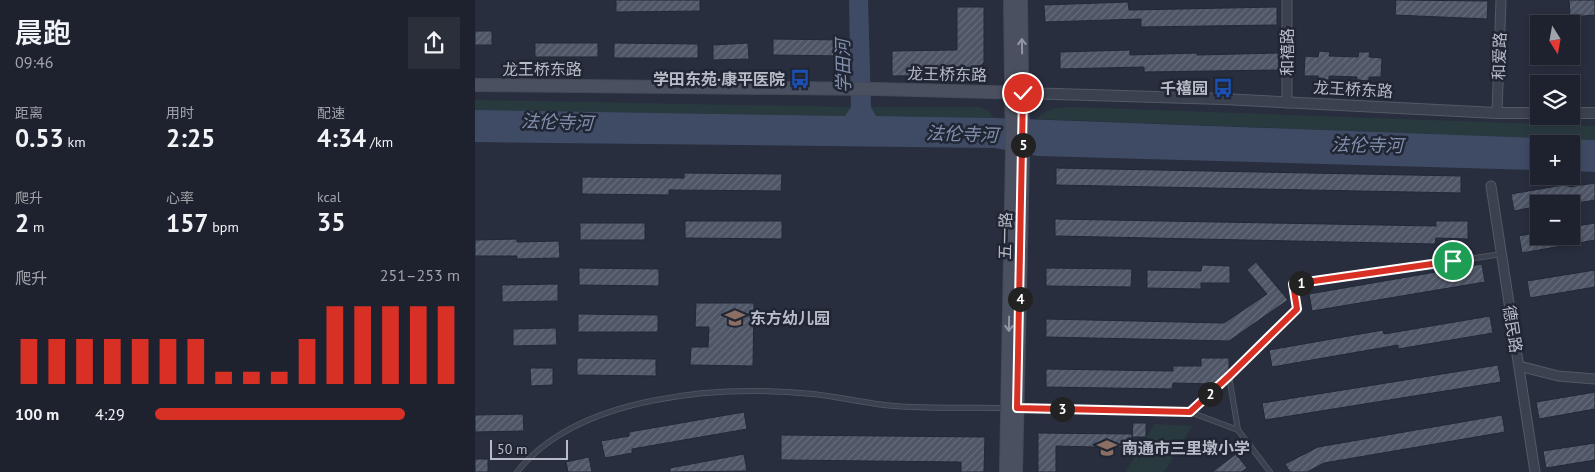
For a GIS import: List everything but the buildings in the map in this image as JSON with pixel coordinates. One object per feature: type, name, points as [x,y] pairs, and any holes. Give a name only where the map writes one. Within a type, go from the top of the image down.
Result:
[{"type":"main road","name":"五一路","points":[[1010,0],[1017,92]]},
{"type":"main road","name":"五一路","points":[[1006,472],[1012,408],[1017,92],[1021,0]]},
{"type":"main road","name":"龙王桥东路","points":[[475,85],[1017,92]]},
{"type":"main road","name":"五一路","points":[[1012,408],[1016,472]]},
{"type":"street","name":"和禧路","points":[[1287,0],[1287,103]]},
{"type":"street","name":"和爱路","points":[[1497,113],[1501,0]]},
{"type":"street","name":"龙王桥东路","points":[[1017,92],[1530,113]]},
{"type":"street","points":[[1580,113],[1595,113]]},
{"type":"street","name":"德民路","points":[[1491,186],[1535,472]]},
{"type":"street","points":[[1519,366],[1557,376],[1595,379]]},
{"type":"lane","points":[[1190,412],[1297,309],[1293,284],[1502,254]]},
{"type":"lane","points":[[1229,376],[1238,430],[1270,472]]},
{"type":"lane","points":[[517,472],[522,465],[547,444],[573,427],[607,413],[641,403],[689,394],[758,390],[814,394],[895,406],[1190,412],[1238,430]]},
{"type":"shaded area","points":[[475,100],[851,107],[845,116],[475,110]]},
{"type":"shaded area","points":[[871,107],[980,107],[988,111],[994,118],[876,116]]},
{"type":"shaded area","points":[[1072,107],[1595,126],[1595,140],[1580,139],[1580,135],[1530,135],[1530,138],[1037,119],[1041,115],[1057,108]]},
{"type":"shaded area","points":[[1155,424],[1192,426],[1164,472],[1126,472]]},
{"type":"water","name":"法伦寺河","points":[[849,0],[868,0],[871,107],[876,116],[994,118],[1530,138],[1530,170],[1038,156],[995,148],[475,142],[475,110],[845,116],[851,107]]},
{"type":"water","points":[[1580,139],[1595,140],[1595,172],[1580,171]]},
{"type":"place","name":"学田东苑·康平医院","points":[[800,79]]},
{"type":"place","name":"千禧园","points":[[1223,88]]},
{"type":"place","name":"东方幼儿园","points":[[735,318]]},
{"type":"place","name":"南通市三里墩小学","points":[[1107,448]]},
{"type":"route","points":[[1023,93],[1017,408],[1190,412],[1297,309],[1293,284],[1453,261]]},
{"type":"water label","name":"学田河","points":[[843,66]]}]
